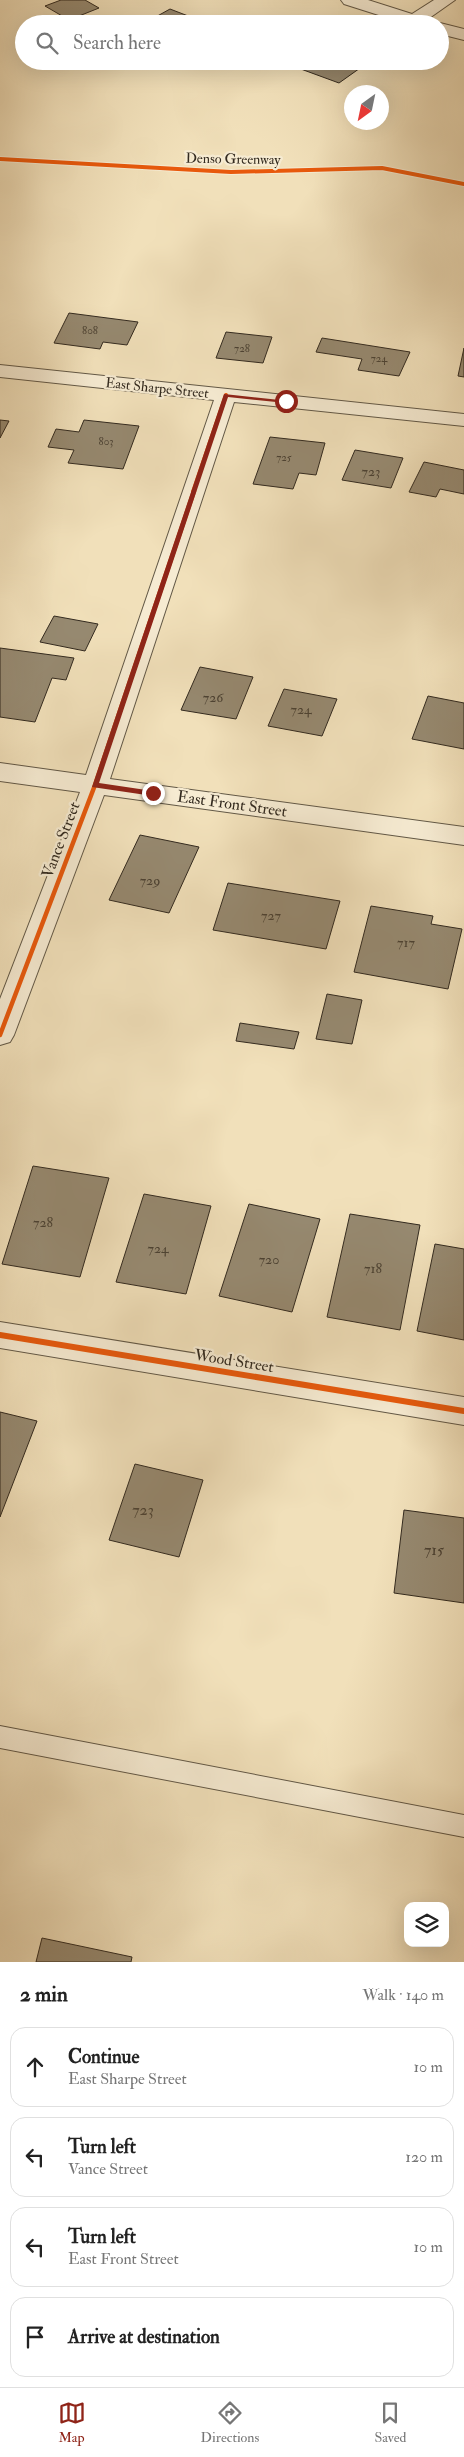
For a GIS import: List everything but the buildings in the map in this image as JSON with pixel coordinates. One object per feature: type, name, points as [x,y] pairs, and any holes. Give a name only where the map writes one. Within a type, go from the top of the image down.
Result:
[{"type":"street","points":[[350,0],[398,15]]},
{"type":"street","points":[[428,15],[446,0]]},
{"type":"street","points":[[449,31],[464,35]]},
{"type":"street","name":"East Sharpe Street","points":[[0,371],[464,420]]},
{"type":"street","name":"Vance Street","points":[[0,1035],[95,785],[226,395]]},
{"type":"street","name":"East Front Street","points":[[0,772],[464,836]]},
{"type":"street","name":"Wood Street","points":[[0,1335],[464,1411]]},
{"type":"lane","points":[[0,1737],[464,1826]]},
{"type":"cycle path","name":"Denso Greenway","points":[[0,159],[231,172],[382,168],[464,184]]},
{"type":"cycle path","points":[[0,1035],[95,785],[226,395]]},
{"type":"cycle path","points":[[0,1335],[464,1411]]},
{"type":"route","points":[[153,793],[95,785],[226,395],[286,401]]}]
